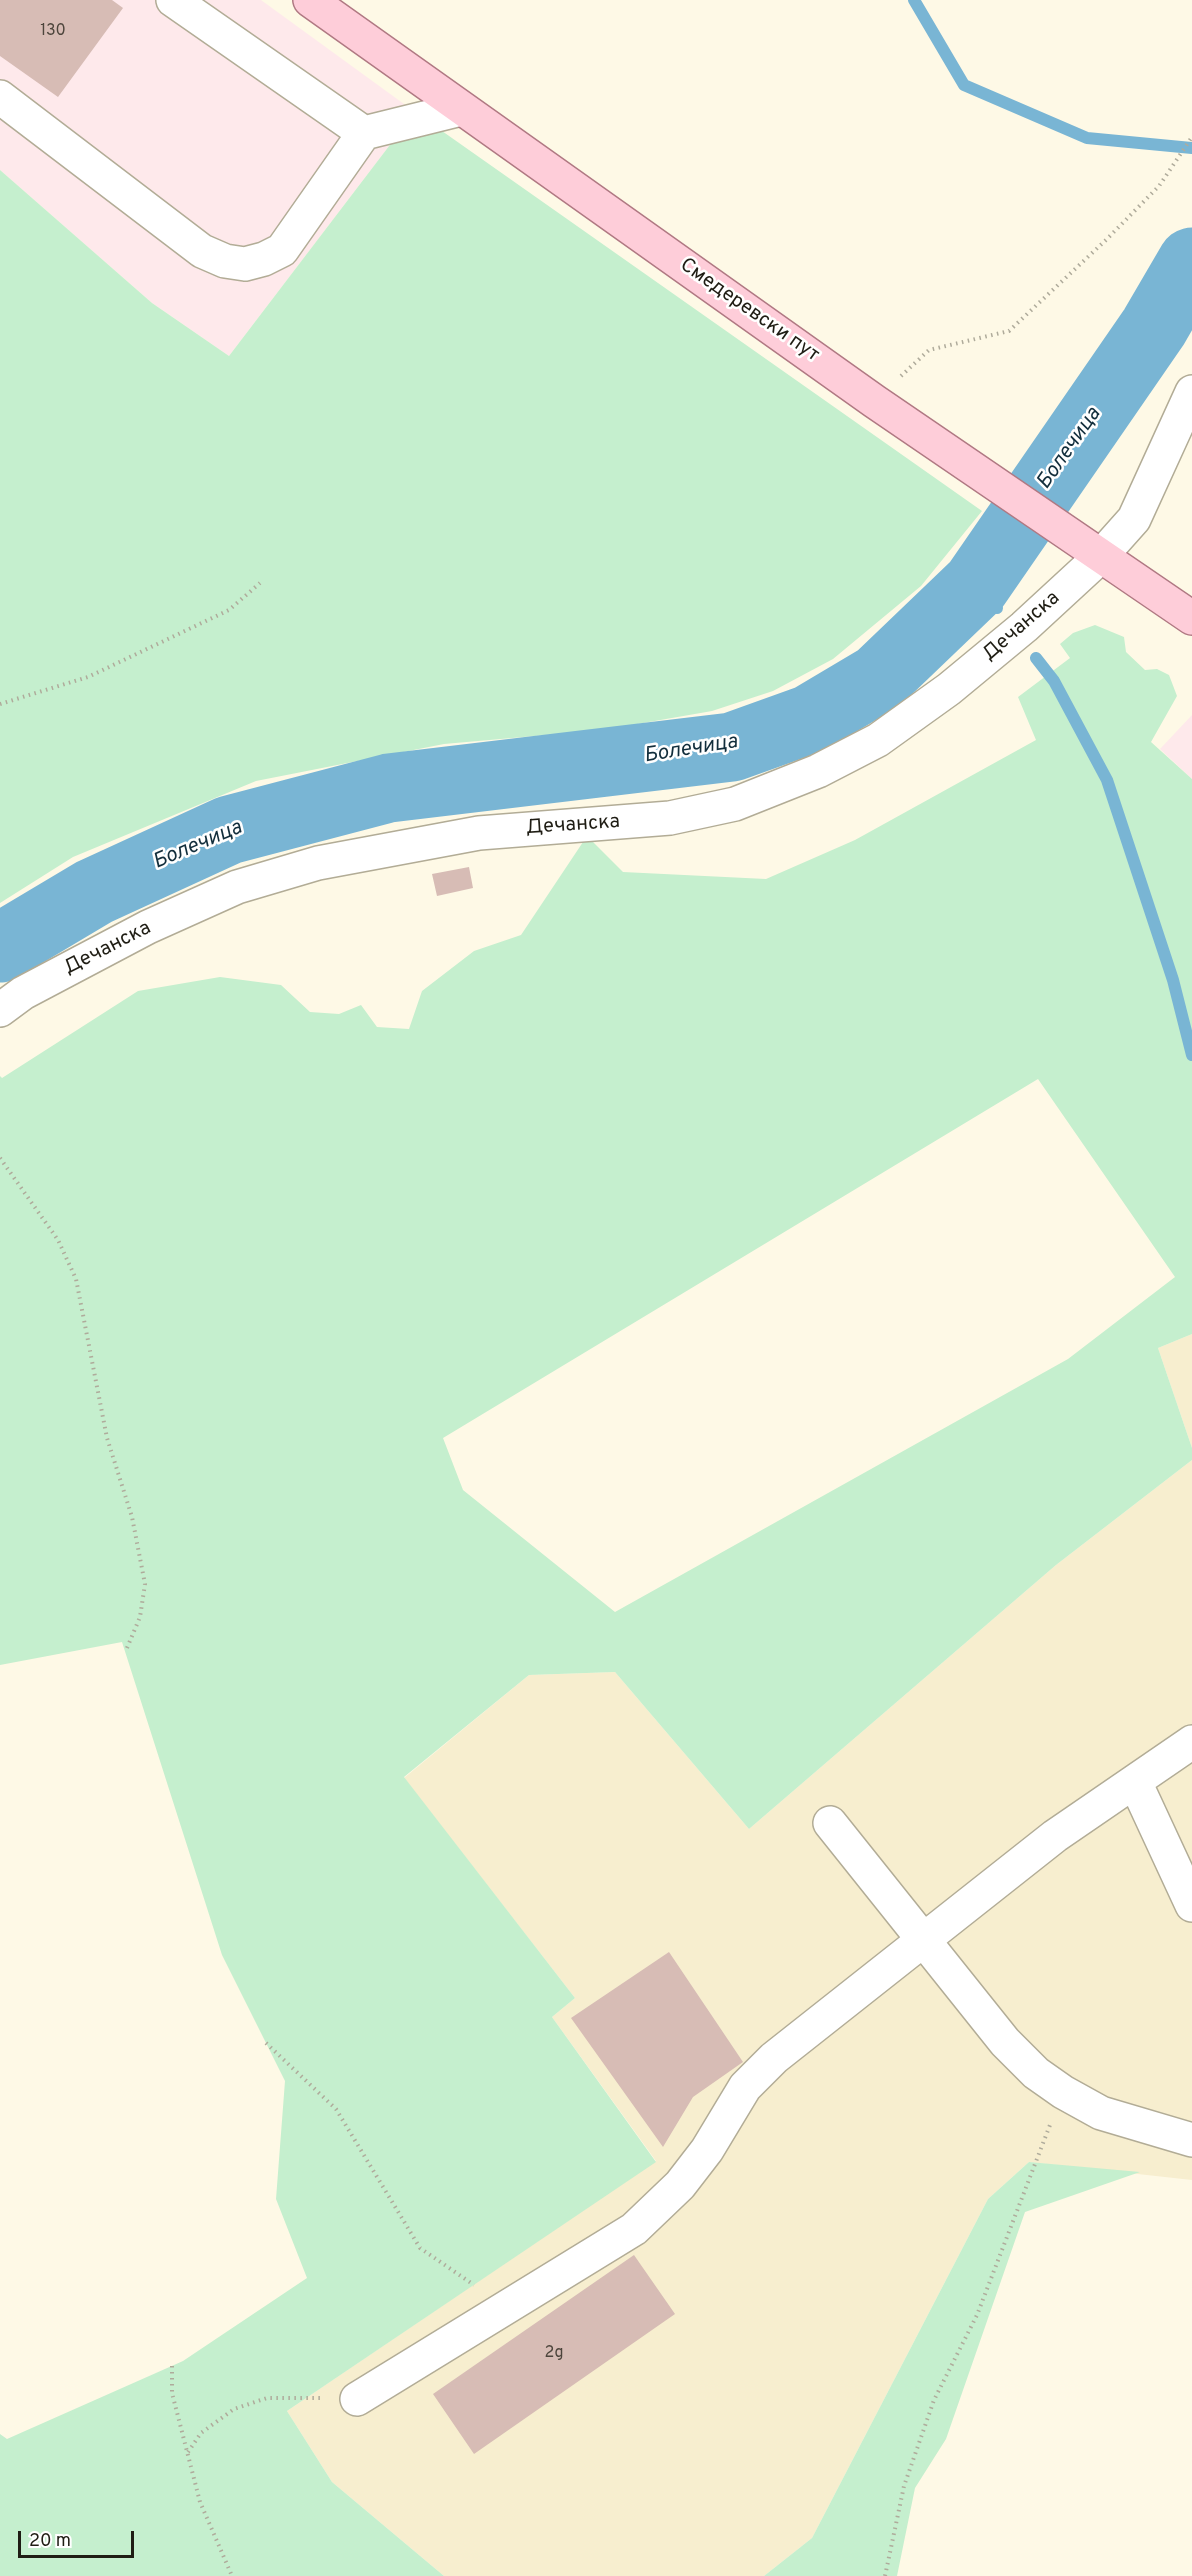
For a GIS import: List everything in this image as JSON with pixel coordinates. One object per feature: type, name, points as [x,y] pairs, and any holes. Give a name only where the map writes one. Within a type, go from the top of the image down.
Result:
[{"type":"main road","name":"Смедеревски пут","points":[[310,0],[461,110],[874,401],[1192,618]]},
{"type":"lane","points":[[172,0],[364,133]]},
{"type":"lane","points":[[0,98],[202,251],[225,261],[245,264],[264,259],[282,250],[364,133],[461,110]]},
{"type":"lane","name":"Дечанска","points":[[0,1010],[22,993],[148,927],[237,887],[318,863],[479,832],[670,818],[735,804],[818,771],[878,740],[949,689],[1024,627],[1101,556],[1134,519],[1192,392]]},
{"type":"lane","points":[[357,2399],[634,2229],[680,2185],[706,2151],[745,2087],[774,2058],[1055,1836],[1192,1742]]},
{"type":"lane","points":[[1135,1782],[1192,1905]]},
{"type":"lane","points":[[830,1823],[1005,2042],[1036,2073],[1063,2092],[1101,2113],[1165,2134],[1192,2140]]},
{"type":"path","points":[[874,401],[929,350],[1009,331],[1107,240],[1159,186],[1192,137]]},
{"type":"path","points":[[0,704],[88,677],[229,610],[260,583]]},
{"type":"path","points":[[0,1158],[58,1240],[76,1279],[107,1438],[132,1517],[145,1584],[140,1617],[127,1647]]},
{"type":"path","points":[[266,2043],[336,2109],[420,2248],[506,2308]]},
{"type":"path","points":[[885,2576],[904,2486],[934,2400],[977,2315],[1063,2092]]},
{"type":"path","points":[[172,2366],[172,2393],[200,2502],[232,2576]]},
{"type":"path","points":[[188,2453],[201,2433],[234,2409],[267,2398],[357,2399]]},
{"type":"shaded area","points":[[0,0],[261,0],[415,112],[229,356],[152,303],[0,170]]},
{"type":"shaded area","points":[[1192,715],[1192,779],[1160,749]]},
{"type":"shaded area","points":[[1192,1334],[1192,1448],[1158,1348]]},
{"type":"shaded area","points":[[1192,1460],[1192,2180],[1029,2162],[988,2199],[812,2538],[764,2576],[444,2576],[332,2482],[287,2411],[656,2161],[552,2017],[575,1998],[404,1778],[529,1675],[615,1672],[749,1829],[1056,1565]]},
{"type":"green space","points":[[415,112],[982,511],[921,586],[833,659],[773,691],[712,711],[603,730],[444,744],[256,781],[73,857],[0,903],[0,170],[152,303],[229,356]]},
{"type":"green space","points":[[1095,625],[1124,637],[1126,652],[1145,670],[1157,669],[1169,675],[1177,696],[1151,742],[1192,779],[1192,1334],[1158,1348],[1192,1448],[1192,1460],[1056,1565],[749,1829],[615,1672],[529,1675],[404,1777],[575,1998],[552,2017],[656,2162],[287,2411],[332,2482],[444,2576],[0,2576],[0,2434],[7,2439],[183,2361],[307,2278],[276,2199],[285,2081],[222,1955],[122,1642],[0,1665],[0,1076],[2,1078],[138,991],[220,977],[281,985],[310,1012],[339,1014],[361,1005],[377,1027],[409,1029],[422,991],[474,951],[521,935],[587,836],[623,872],[766,879],[855,840],[1036,740],[1018,697],[1070,658],[1060,644],[1073,633]],"holes":[[[1038,1079],[1175,1277],[1068,1359],[615,1612],[463,1490],[443,1438]]]},
{"type":"green space","points":[[1029,2162],[1140,2172],[1025,2212],[946,2439],[915,2488],[897,2576],[764,2576],[812,2538],[988,2199]]},
{"type":"building","points":[[0,0],[112,0],[123,8],[58,97],[0,56]]},
{"type":"building","points":[[469,867],[473,888],[437,896],[432,874]]},
{"type":"building","points":[[669,1952],[743,2062],[693,2097],[663,2147],[571,2018]]},
{"type":"building","points":[[634,2255],[675,2314],[474,2454],[433,2394]]},
{"type":"waterway","points":[[914,0],[964,85],[1087,138],[1192,148]]},
{"type":"waterway","name":"Болечица","points":[[0,948],[94,892],[229,830],[389,788],[732,747],[810,719],[879,678],[976,585],[1154,327],[1192,262]]},
{"type":"waterway","points":[[976,585],[997,608]]},
{"type":"waterway","points":[[1036,658],[1054,681],[1107,780],[1173,980],[1192,1055]]}]
